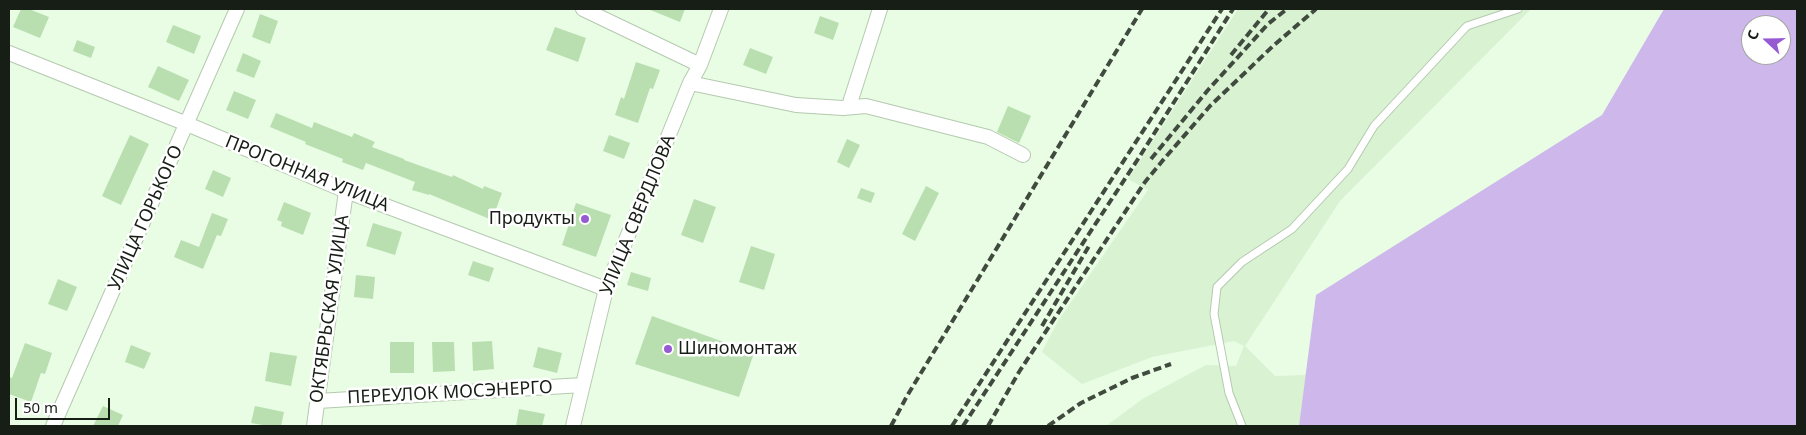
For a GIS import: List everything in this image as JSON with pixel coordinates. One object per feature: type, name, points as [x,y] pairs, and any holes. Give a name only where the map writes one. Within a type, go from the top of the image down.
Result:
[{"type":"street","name":"УЛИЦА ГОРЬКОГО","points":[[53,426],[237,9]]},
{"type":"street","points":[[583,9],[700,65]]},
{"type":"street","name":"УЛИЦА СВЕРДЛОВА","points":[[573,426],[606,289],[690,83],[700,65],[721,9]]},
{"type":"street","points":[[849,106],[880,9]]},
{"type":"street","name":"ПРОГОННАЯ УЛИЦА","points":[[9,53],[187,124],[346,191],[606,289]]},
{"type":"street","points":[[690,83],[796,105],[843,108],[866,106],[988,137],[1023,155]]},
{"type":"street","name":"ОКТЯБРЬСКАЯ УЛИЦА","points":[[314,426],[346,191]]},
{"type":"street","name":"ПЕРЕУЛОК МОСЭНЕРГО","points":[[318,401],[583,385]]},
{"type":"lane","points":[[1242,426],[1229,393],[1214,314],[1216,287],[1242,262],[1292,229],[1348,169],[1374,126],[1466,26],[1518,9]]},
{"type":"shaded area","points":[[1238,9],[1531,9],[1340,201],[1245,346],[1275,376],[1306,375],[1299,426],[1106,426],[1144,398],[1206,365],[1236,366],[1244,346],[1234,341],[1152,357],[1082,384],[1042,352],[1058,321],[1148,190],[1128,179]]},
{"type":"shaded area","points":[[1664,9],[1797,9],[1797,426],[1299,426],[1316,295],[1602,115]]},
{"type":"building","points":[[21,9],[29,9],[49,17],[40,38],[13,27]]},
{"type":"building","points":[[648,9],[685,9],[680,22]]},
{"type":"building","points":[[260,14],[278,21],[270,44],[252,37]]},
{"type":"building","points":[[820,16],[839,23],[833,40],[814,33]]},
{"type":"building","points":[[173,25],[201,36],[194,54],[166,42]]},
{"type":"building","points":[[555,27],[586,38],[578,62],[546,50]]},
{"type":"building","points":[[77,40],[95,47],[91,58],[73,51]]},
{"type":"building","points":[[750,48],[773,57],[766,74],[743,65]]},
{"type":"building","points":[[243,53],[261,61],[254,78],[236,71]]},
{"type":"building","points":[[636,62],[660,70],[653,89],[650,88],[638,123],[615,115],[621,97],[624,99]]},
{"type":"building","points":[[158,66],[189,80],[179,101],[148,87]]},
{"type":"building","points":[[234,91],[256,100],[248,119],[226,110]]},
{"type":"building","points":[[1008,106],[1031,116],[1019,143],[997,132]]},
{"type":"building","points":[[276,113],[312,128],[314,122],[352,137],[354,133],[375,142],[372,147],[404,160],[452,177],[453,175],[483,189],[484,186],[502,193],[492,220],[429,194],[412,190],[415,182],[366,163],[363,170],[342,162],[343,159],[305,144],[306,142],[270,127]]},
{"type":"building","points":[[130,135],[149,144],[121,205],[102,196]]},
{"type":"building","points":[[609,135],[630,143],[624,159],[603,151]]},
{"type":"building","points":[[847,139],[860,145],[849,168],[837,162]]},
{"type":"building","points":[[213,170],[231,178],[223,197],[205,189]]},
{"type":"building","points":[[926,186],[939,193],[915,241],[902,234]]},
{"type":"building","points":[[861,188],[875,193],[871,203],[857,198]]},
{"type":"building","points":[[694,199],[716,207],[703,243],[681,235]]},
{"type":"building","points":[[284,202],[311,213],[303,235],[281,226],[282,222],[277,220]]},
{"type":"building","points":[[576,203],[611,215],[596,257],[562,245]]},
{"type":"building","points":[[212,213],[228,219],[221,236],[217,235],[203,269],[174,257],[181,240],[199,247]]},
{"type":"building","points":[[373,223],[402,232],[395,255],[366,246]]},
{"type":"building","points":[[751,246],[775,254],[764,290],[739,282]]},
{"type":"building","points":[[473,261],[494,268],[489,282],[468,275]]},
{"type":"building","points":[[631,272],[651,278],[648,291],[627,285]]},
{"type":"building","points":[[356,275],[375,277],[373,299],[354,297]]},
{"type":"building","points":[[58,279],[77,287],[67,311],[48,304]]},
{"type":"building","points":[[652,316],[754,353],[739,397],[635,364]]},
{"type":"building","points":[[492,341],[494,369],[473,371],[472,342]]},
{"type":"building","points":[[390,342],[414,342],[414,373],[390,373]]},
{"type":"building","points":[[432,342],[454,342],[455,371],[433,372]]},
{"type":"building","points":[[25,343],[52,353],[45,374],[41,373],[31,402],[9,394],[9,377],[12,378]]},
{"type":"building","points":[[131,345],[151,353],[144,369],[125,362]]},
{"type":"building","points":[[538,347],[562,353],[557,373],[533,367]]},
{"type":"building","points":[[270,352],[297,356],[291,386],[265,381]]},
{"type":"building","points":[[103,406],[123,415],[118,426],[93,426]]},
{"type":"building","points":[[255,406],[284,412],[281,426],[251,423]]},
{"type":"building","points":[[519,409],[545,414],[542,426],[516,426]]},
{"type":"railway","points":[[891,426],[907,396],[1142,9]]},
{"type":"railway","points":[[952,426],[1222,9]]},
{"type":"railway","points":[[963,426],[1138,159],[1233,9]]},
{"type":"railway","points":[[1231,55],[1269,9]]},
{"type":"railway","points":[[1151,159],[1208,90],[1268,24],[1287,9]]},
{"type":"railway","points":[[988,426],[1019,372],[1145,182],[1210,106],[1273,46],[1316,9]]},
{"type":"railway","points":[[1042,326],[1089,246]]},
{"type":"railway","points":[[1048,426],[1081,403],[1132,378],[1171,364]]},
{"type":"place","name":"Продукты","points":[[585,219]]},
{"type":"place","name":"Шиномонтаж","points":[[668,349]]}]
